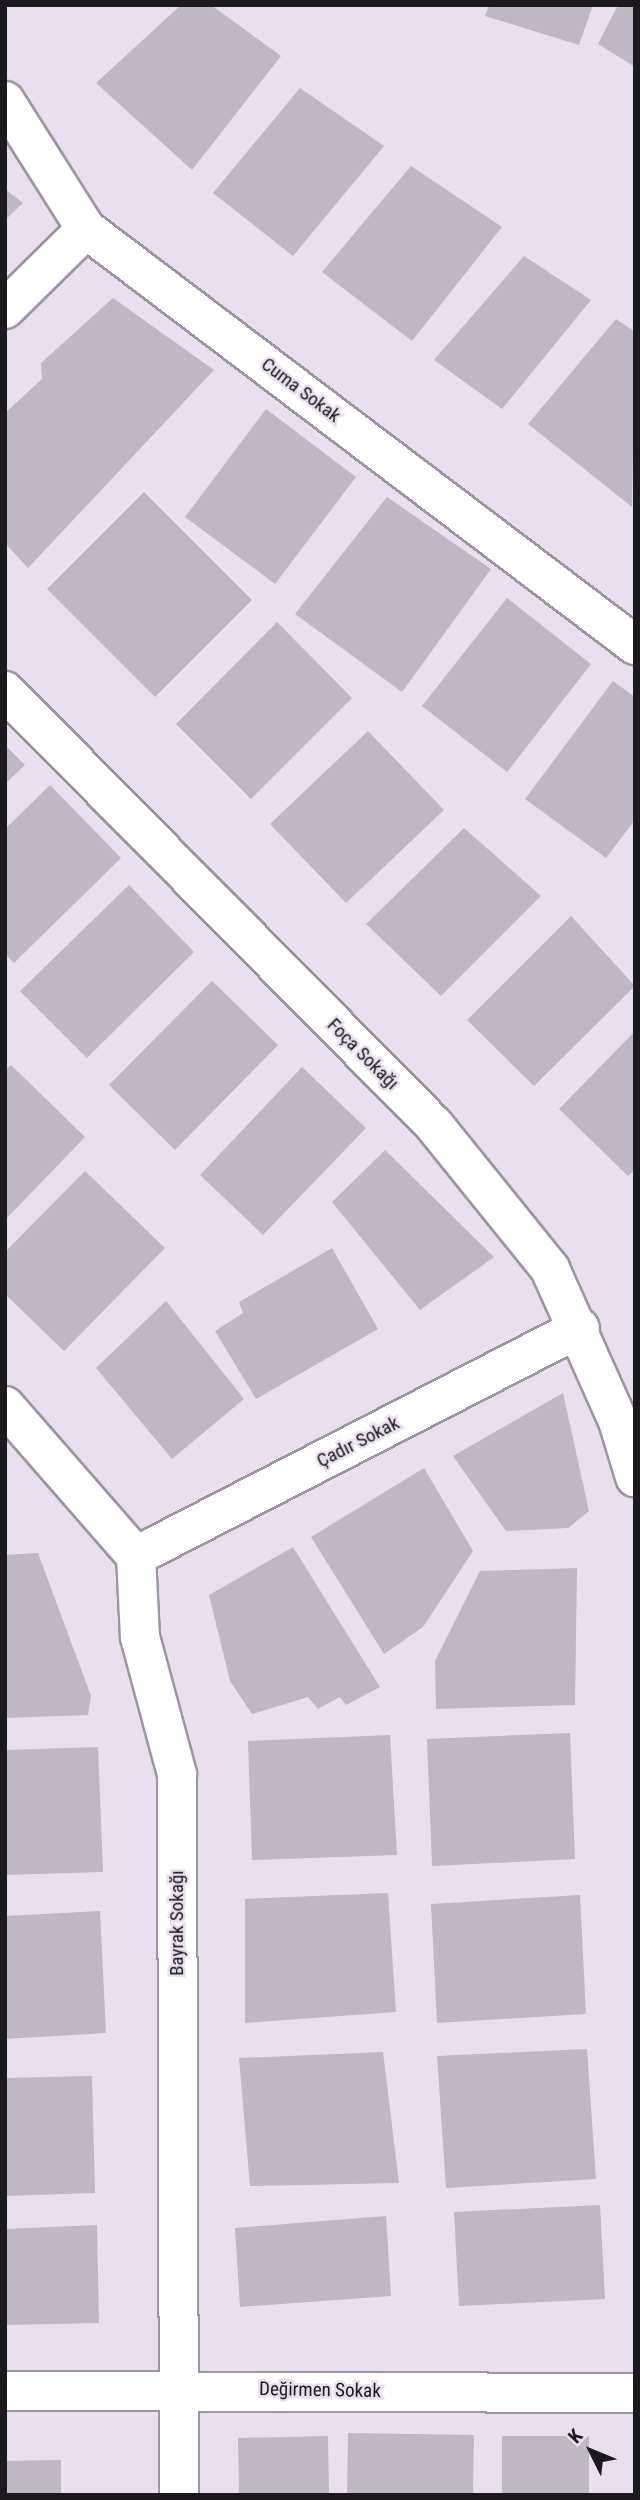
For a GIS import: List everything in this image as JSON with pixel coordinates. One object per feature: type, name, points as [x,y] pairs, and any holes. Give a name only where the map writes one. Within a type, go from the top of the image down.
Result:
[{"type":"street","name":"Cuma Sokak","points":[[5,101],[86,229],[635,645]]},
{"type":"street","points":[[5,309],[86,229]]},
{"type":"street","name":"Foça Sokağı","points":[[5,691],[433,1125],[550,1269],[580,1328],[635,1476]]},
{"type":"street","name":"Çadır Sokak","points":[[135,1556],[580,1328]]},
{"type":"street","points":[[5,1406],[135,1556]]},
{"type":"street","name":"Bayrak Sokağı","points":[[135,1556],[140,1637],[177,1774],[179,2495]]},
{"type":"street","name":"Değirmen Sokak","points":[[5,2391],[177,2389],[635,2393]]},
{"type":"building","points":[[181,5],[211,5],[281,56],[192,170],[96,83]]},
{"type":"building","points":[[489,5],[593,5],[579,45],[485,16]]},
{"type":"building","points":[[618,5],[635,5],[635,67],[598,44]]},
{"type":"building","points":[[300,88],[384,146],[293,256],[213,193]]},
{"type":"building","points":[[411,166],[502,227],[412,341],[322,272]]},
{"type":"building","points":[[5,189],[23,203],[5,220]]},
{"type":"building","points":[[524,256],[591,300],[502,409],[434,360]]},
{"type":"building","points":[[113,298],[214,370],[28,568],[5,543],[5,413],[42,379],[41,363]]},
{"type":"building","points":[[616,319],[635,332],[632,507],[528,424]]},
{"type":"building","points":[[266,409],[356,477],[275,584],[185,517]]},
{"type":"building","points":[[144,492],[252,600],[155,697],[47,589]]},
{"type":"building","points":[[387,497],[491,569],[402,692],[295,614]]},
{"type":"building","points":[[507,598],[591,664],[507,772],[422,706]]},
{"type":"building","points":[[277,622],[352,698],[251,799],[176,724]]},
{"type":"building","points":[[613,681],[635,697],[635,820],[606,858],[525,799]]},
{"type":"building","points":[[368,731],[444,810],[346,903],[270,824]]},
{"type":"building","points":[[5,745],[25,765],[5,784]]},
{"type":"building","points":[[50,785],[121,858],[14,963],[5,954],[5,829]]},
{"type":"building","points":[[464,828],[541,896],[441,996],[366,924]]},
{"type":"building","points":[[129,885],[194,952],[87,1058],[20,991]]},
{"type":"building","points":[[571,916],[635,986],[534,1086],[467,1020]]},
{"type":"building","points":[[212,981],[278,1045],[175,1150],[109,1085]]},
{"type":"building","points":[[635,1031],[635,1169],[628,1176],[559,1109]]},
{"type":"building","points":[[11,1065],[85,1137],[5,1220],[5,1071]]},
{"type":"building","points":[[302,1067],[366,1128],[263,1235],[200,1175]]},
{"type":"building","points":[[385,1150],[494,1257],[420,1310],[332,1202]]},
{"type":"building","points":[[85,1171],[165,1248],[64,1351],[5,1294],[5,1252]]},
{"type":"building","points":[[332,1248],[378,1329],[256,1399],[215,1331],[243,1313],[239,1302]]},
{"type":"building","points":[[166,1301],[244,1399],[172,1459],[96,1368]]},
{"type":"building","points":[[563,1393],[589,1511],[568,1528],[506,1531],[453,1456]]},
{"type":"building","points":[[424,1468],[473,1551],[423,1627],[384,1654],[311,1537]]},
{"type":"building","points":[[293,1547],[380,1687],[346,1705],[340,1697],[318,1709],[308,1697],[252,1714],[230,1681],[209,1595]]},
{"type":"building","points":[[38,1553],[91,1696],[88,1715],[5,1718],[5,1555]]},
{"type":"building","points":[[577,1568],[575,1705],[436,1709],[435,1661],[480,1571]]},
{"type":"building","points":[[570,1733],[575,1859],[432,1866],[427,1739]]},
{"type":"building","points":[[390,1735],[397,1855],[252,1860],[248,1741]]},
{"type":"building","points":[[98,1747],[103,1872],[5,1875],[5,1750]]},
{"type":"building","points":[[388,1893],[396,2012],[245,2023],[245,1899]]},
{"type":"building","points":[[580,1895],[586,2014],[437,2023],[431,1904]]},
{"type":"building","points":[[100,1911],[106,2033],[5,2039],[5,1916]]},
{"type":"building","points":[[587,2049],[596,2179],[446,2188],[437,2056]]},
{"type":"building","points":[[383,2052],[399,2183],[250,2186],[239,2058]]},
{"type":"building","points":[[92,2076],[95,2193],[5,2196],[5,2078]]},
{"type":"building","points":[[600,2205],[605,2299],[459,2306],[454,2212]]},
{"type":"building","points":[[386,2216],[391,2296],[240,2307],[235,2228]]},
{"type":"building","points":[[97,2225],[99,2323],[5,2325],[5,2229]]},
{"type":"building","points":[[348,2433],[474,2435],[473,2495],[347,2495]]},
{"type":"building","points":[[328,2436],[329,2495],[239,2495],[238,2438]]},
{"type":"building","points":[[502,2436],[589,2436],[589,2495],[502,2495]]},
{"type":"building","points":[[61,2460],[61,2495],[5,2495],[5,2461]]}]
